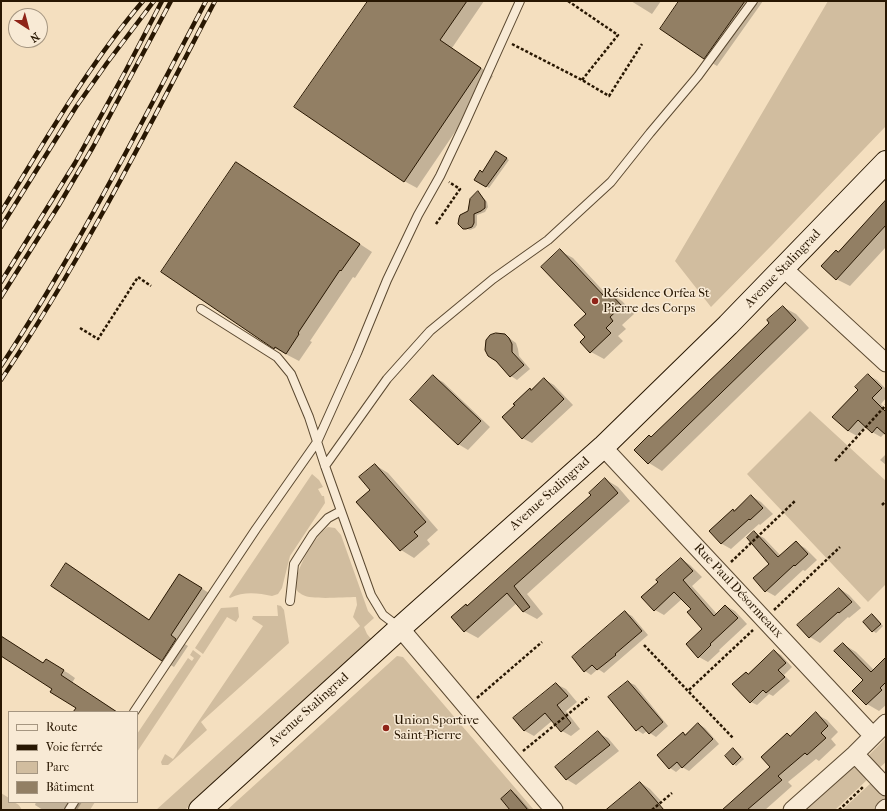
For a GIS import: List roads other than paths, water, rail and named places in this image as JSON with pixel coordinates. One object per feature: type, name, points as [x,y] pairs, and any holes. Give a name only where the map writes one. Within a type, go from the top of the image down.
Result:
[{"type":"street","name":"Avenue Stalingrad","points":[[200,810],[400,628],[603,447],[728,325],[886,162]]},
{"type":"street","points":[[783,268],[886,363]]},
{"type":"street","name":"Rue Paul Désormeaux","points":[[603,447],[873,736]]},
{"type":"street","points":[[400,628],[466,708],[554,810]]},
{"type":"street","points":[[792,810],[855,754],[886,723]]},
{"type":"street","points":[[855,754],[881,781]]},
{"type":"lane","points":[[135,711],[256,529],[317,442],[357,353],[387,280],[418,215],[440,176],[520,1]]},
{"type":"lane","points":[[325,466],[387,379],[430,331],[493,279],[548,240],[611,182],[698,76],[753,1]]},
{"type":"lane","points":[[201,309],[277,357],[291,374],[308,417],[371,595],[383,615],[400,628]]},
{"type":"lane","points":[[290,601],[294,564],[313,534],[328,518],[341,511]]},
{"type":"railway","points":[[1,212],[86,77],[123,25],[143,1]]},
{"type":"railway","points":[[1,227],[76,107],[154,1]]},
{"type":"railway","points":[[1,282],[75,163],[162,1]]},
{"type":"railway","points":[[1,297],[59,205],[93,147],[171,1]]},
{"type":"railway","points":[[1,366],[83,232],[206,1]]},
{"type":"railway","points":[[1,380],[31,335],[87,241],[215,1]]},
{"type":"place","name":"Résidence Orfea St Pierre des Corps","points":[[595,301]]},
{"type":"place","name":"Union Sportive Saint-Pierre","points":[[386,728]]}]
